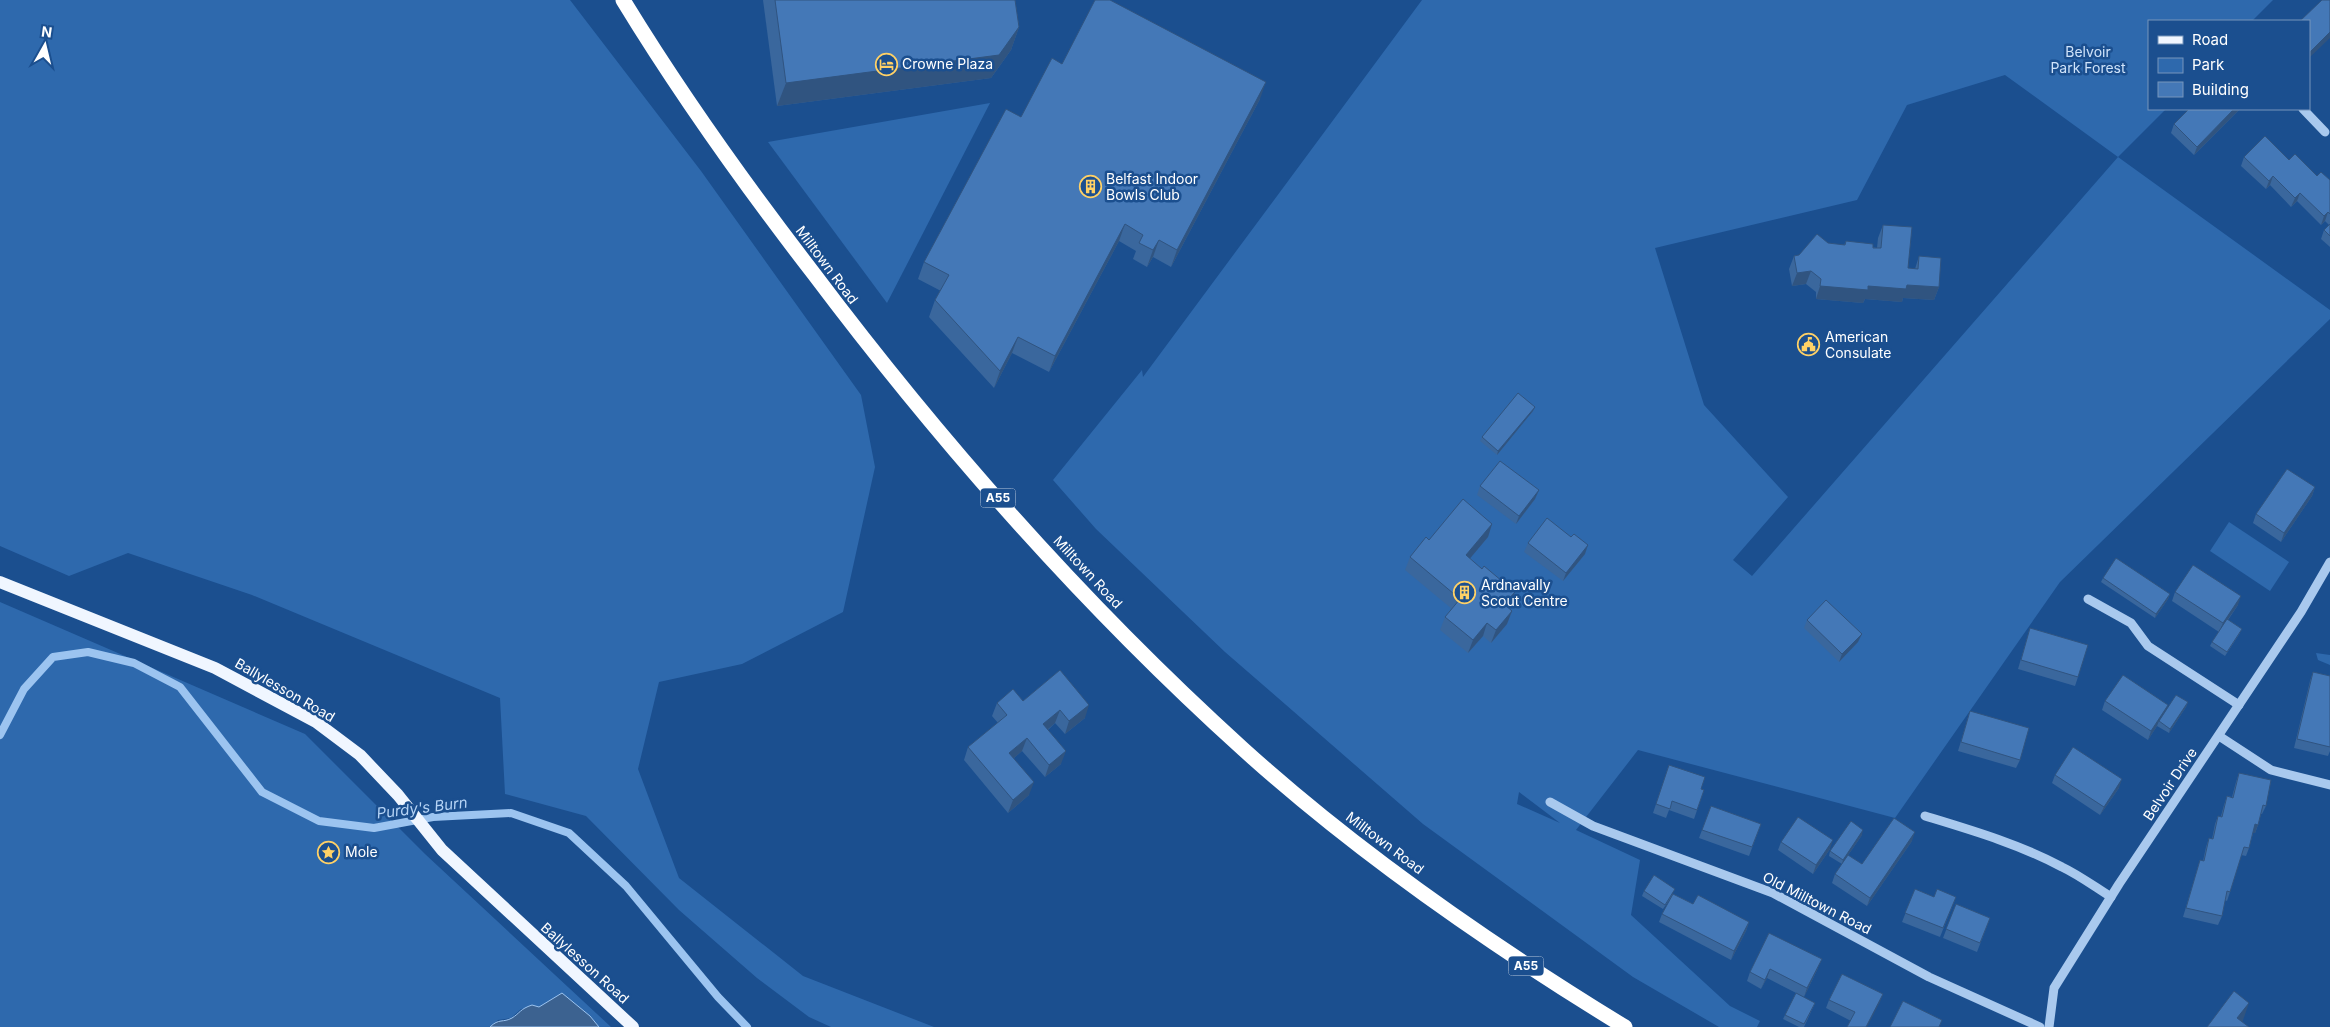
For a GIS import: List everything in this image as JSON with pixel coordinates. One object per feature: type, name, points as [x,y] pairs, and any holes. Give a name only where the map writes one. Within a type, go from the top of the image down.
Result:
[{"type":"highway","name":"Milltown Road","points":[[618,0],[639,28]]},
{"type":"highway","name":"Milltown Road","points":[[622,0],[738,175],[870,348],[931,422],[1064,572],[1139,649],[1244,750],[1338,828],[1432,900],[1535,972],[1625,1027]]},
{"type":"main road","name":"Ballylesson Road","points":[[0,582],[215,668],[316,722],[360,755],[398,795],[442,850],[633,1027]]},
{"type":"street","points":[[2304,110],[2328,132]]},
{"type":"street","name":"Belvoir Drive","points":[[2050,1027],[2054,988],[2111,897],[2301,612],[2330,562]]},
{"type":"street","points":[[2088,599],[2131,623],[2148,646],[2239,705]]},
{"type":"street","points":[[2219,736],[2271,770],[2330,785]]},
{"type":"street","name":"Old Milltown Road","points":[[1550,802],[1592,826],[1773,893],[1929,976],[2040,1027]]},
{"type":"street","points":[[1924,816],[1977,831],[2024,850],[2062,867],[2111,897]]},
{"type":"green space","points":[[0,0],[570,0],[701,171],[861,395],[875,467],[843,612],[742,664],[659,682],[638,769],[679,878],[803,976],[934,1027],[831,1027],[809,1017],[757,978],[679,910],[586,816],[505,794],[500,698],[252,595],[128,553],[69,576],[0,546]]},
{"type":"green space","name":"Belvoir Park Forest","points":[[1422,0],[2273,0],[2253,20],[2148,20],[2148,110],[2165,110],[2118,157],[2330,310],[2330,319],[2060,582],[1895,818],[1638,750],[1576,830],[1640,860],[1631,915],[1730,1006],[1760,1021],[1757,1027],[1719,1027],[1633,977],[1423,824],[1225,652],[1096,529],[1053,480],[1142,370],[1143,377]],"holes":[[[2005,75],[2118,157],[1752,576],[1733,560],[1788,497],[1704,405],[1655,248],[1857,200],[1907,105]],[[1519,792],[1560,823],[1517,804]]]},
{"type":"green space","points":[[990,103],[887,303],[768,142]]},
{"type":"green space","points":[[2229,522],[2289,562],[2270,591],[2210,551]]},
{"type":"green space","points":[[0,602],[305,734],[425,854],[611,1027],[599,1027],[590,1016],[539,1008],[521,1009],[511,1018],[498,1020],[490,1027],[0,1027]]},
{"type":"green space","points":[[2316,653],[2330,655],[2330,665],[2318,660]]},
{"type":"shaded area","points":[[562,993],[590,1016],[599,1027],[490,1027],[496,1022],[512,1018],[532,1005],[539,1007]]},
{"type":"building","name":"Crowne Plaza","points":[[775,0],[1015,0],[1019,27],[999,55],[786,83]]},
{"type":"building","name":"Belfast Indoor Bowls Club","points":[[1095,0],[1110,0],[1266,82],[1177,250],[1159,240],[1153,250],[1139,243],[1143,235],[1125,224],[1055,356],[1018,337],[1000,371],[935,300],[949,275],[924,262],[1006,109],[1021,117],[1052,58],[1062,64]]},
{"type":"building","points":[[2322,0],[2330,0],[2330,32],[2310,52],[2310,20],[2301,20]]},
{"type":"building","points":[[2188,110],[2233,110],[2197,147],[2174,124]]},
{"type":"building","points":[[2265,136],[2289,160],[2295,154],[2317,176],[2321,172],[2330,180],[2330,214],[2328,212],[2324,216],[2300,193],[2295,198],[2273,176],[2269,181],[2244,157]]},
{"type":"building","points":[[2330,224],[2330,236],[2324,230]]},
{"type":"building","points":[[1883,225],[1912,227],[1908,268],[1918,269],[1919,256],[1941,258],[1939,287],[1907,285],[1906,289],[1868,286],[1868,290],[1820,286],[1821,279],[1811,271],[1797,273],[1794,256],[1799,255],[1817,234],[1828,243],[1845,245],[1846,241],[1873,244],[1873,248],[1881,248]]},
{"type":"building","points":[[1518,393],[1535,407],[1498,451],[1482,437]]},
{"type":"building","points":[[1500,461],[1539,490],[1519,516],[1480,486]]},
{"type":"building","points":[[2287,469],[2315,487],[2284,533],[2256,514]]},
{"type":"building","name":"Ardnavally Scout Centre","points":[[1463,499],[1492,524],[1466,555],[1482,569],[1484,566],[1515,592],[1504,604],[1512,611],[1496,630],[1487,623],[1473,640],[1445,617],[1460,599],[1410,557],[1426,537],[1429,540]]},
{"type":"building","points":[[1547,518],[1571,537],[1574,534],[1588,545],[1566,573],[1528,543]]},
{"type":"building","points":[[2116,558],[2170,594],[2156,614],[2103,578]]},
{"type":"building","points":[[2193,565],[2241,596],[2223,623],[2175,592]]},
{"type":"building","points":[[1826,600],[1862,634],[1842,654],[1807,620]]},
{"type":"building","points":[[2227,619],[2242,629],[2227,652],[2212,642]]},
{"type":"building","points":[[2030,628],[2088,645],[2078,677],[2021,660]]},
{"type":"building","points":[[1060,670],[1089,705],[1069,721],[1060,710],[1043,724],[1066,751],[1049,765],[1027,738],[1009,753],[1034,782],[1013,800],[968,747],[1007,715],[997,703],[1013,689],[1023,701]]},
{"type":"building","points":[[2313,672],[2330,676],[2330,747],[2297,739]]},
{"type":"building","points":[[2123,675],[2168,705],[2151,731],[2105,701]]},
{"type":"building","points":[[2176,695],[2188,702],[2170,729],[2159,721]]},
{"type":"building","points":[[1970,711],[2029,728],[2020,760],[1961,742]]},
{"type":"building","points":[[2073,747],[2122,779],[2104,807],[2055,775]]},
{"type":"building","points":[[1669,765],[1705,777],[1701,789],[1704,790],[1697,810],[1672,801],[1670,809],[1656,804]]},
{"type":"building","points":[[2239,773],[2271,780],[2266,806],[2263,805],[2258,825],[2255,824],[2249,848],[2244,847],[2230,892],[2227,891],[2222,916],[2186,908],[2200,860],[2204,861],[2209,838],[2213,839],[2218,816],[2222,817],[2227,796],[2233,798]]},
{"type":"building","points":[[1711,806],[1761,824],[1752,847],[1702,830]]},
{"type":"building","points":[[1798,817],[1833,840],[1816,865],[1781,842]]},
{"type":"building","points":[[1894,818],[1915,832],[1870,898],[1835,874],[1848,855],[1862,864]]},
{"type":"building","points":[[1851,821],[1863,830],[1843,860],[1830,851]]},
{"type":"building","points":[[1654,875],[1675,889],[1665,905],[1644,891]]},
{"type":"building","points":[[1915,889],[1934,897],[1937,889],[1956,897],[1943,928],[1905,913]]},
{"type":"building","points":[[1673,894],[1693,904],[1698,895],[1749,922],[1734,951],[1662,914]]},
{"type":"building","points":[[1956,904],[1990,918],[1980,943],[1946,929]]},
{"type":"building","points":[[1769,933],[1822,959],[1807,988],[1770,969],[1765,980],[1750,972]]},
{"type":"building","points":[[1842,974],[1883,994],[1866,1027],[1847,1027],[1855,1012],[1829,1000]]},
{"type":"building","points":[[2234,991],[2249,1003],[2237,1018],[2249,1027],[2207,1027]]},
{"type":"building","points":[[1796,993],[1815,1003],[1804,1024],[1785,1015]]},
{"type":"building","points":[[1903,1001],[1942,1020],[1939,1027],[1890,1027]]},
{"type":"waterway","name":"Purdy's Burn","points":[[0,735],[24,689],[53,657],[88,652],[134,663],[180,687],[262,792],[319,821],[374,828],[433,817],[511,813],[569,833],[626,886],[718,997],[747,1027]]},
{"type":"place","name":"Crowne Plaza","points":[[886,64]]},
{"type":"place","name":"Belfast Indoor Bowls Club","points":[[1090,187]]},
{"type":"place","name":"American Consulate","points":[[1809,345]]},
{"type":"place","name":"Ardnavally Scout Centre","points":[[1465,593]]},
{"type":"place","name":"Mole","points":[[329,852]]}]
